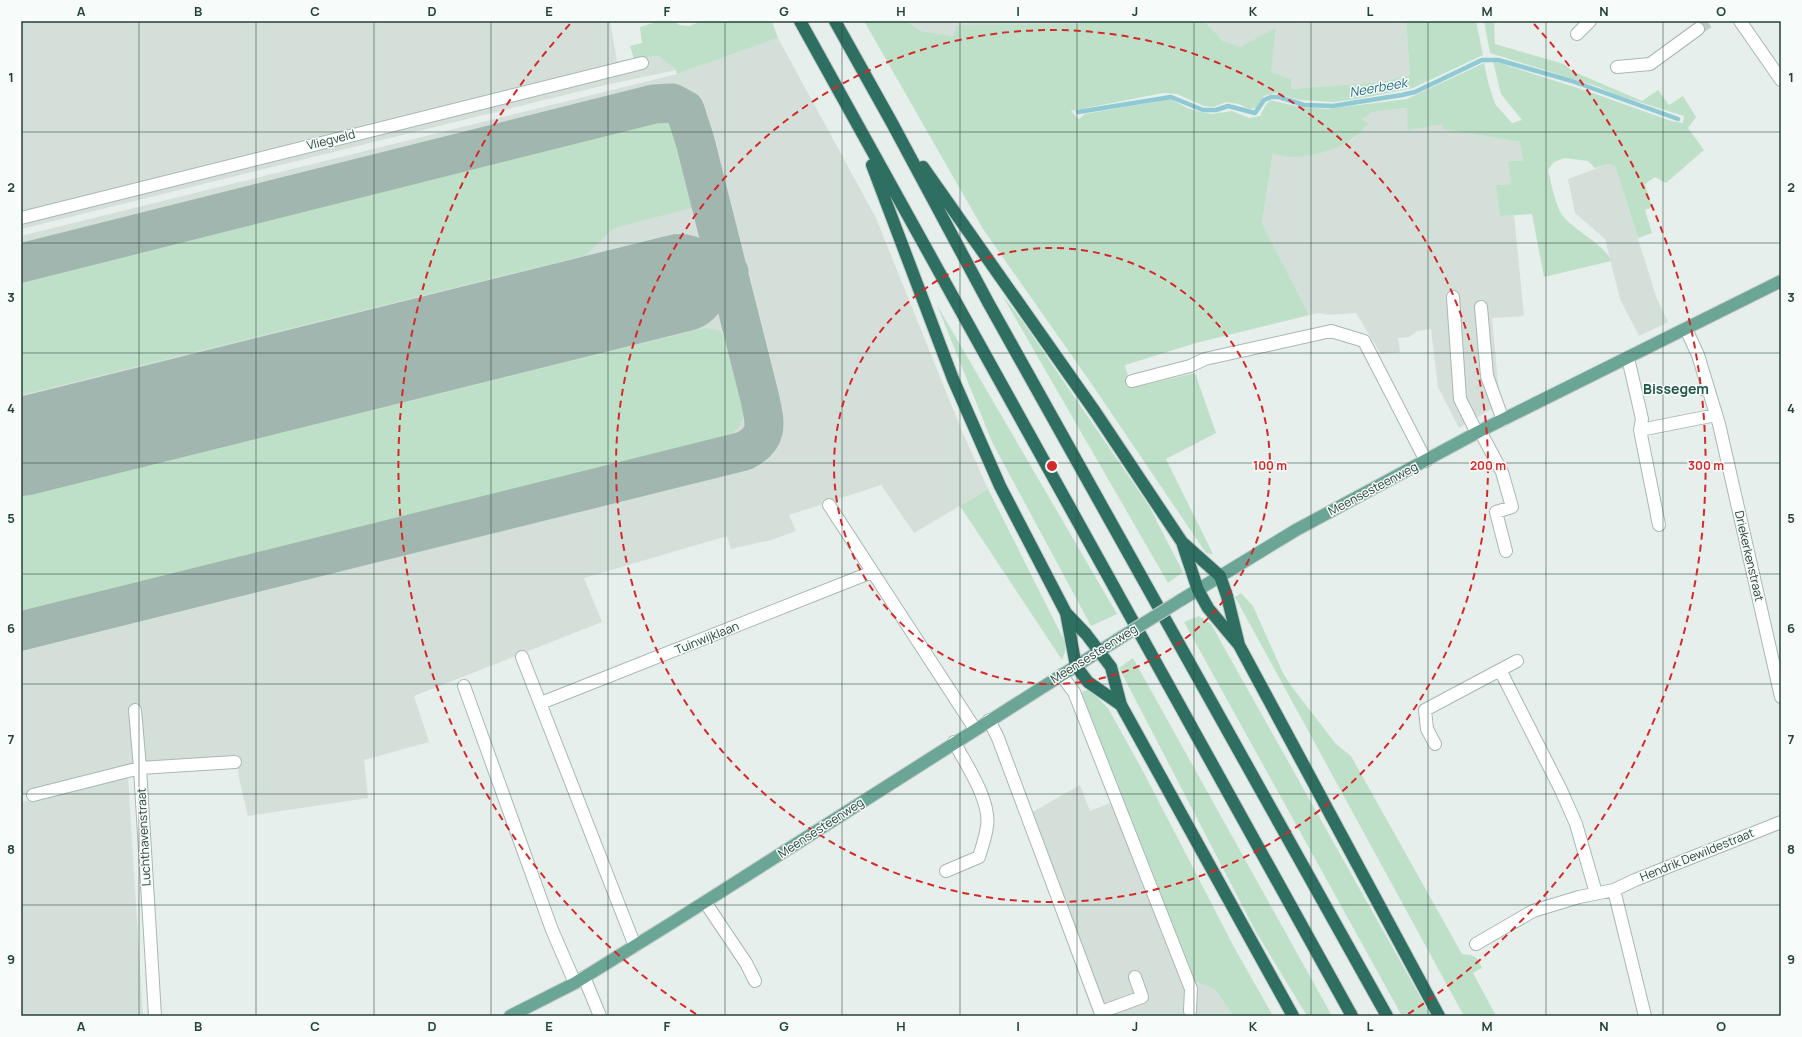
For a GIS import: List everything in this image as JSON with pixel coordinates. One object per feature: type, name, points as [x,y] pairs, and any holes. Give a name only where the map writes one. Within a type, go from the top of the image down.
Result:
[{"type":"highway","points":[[800,21],[1352,1016]]},
{"type":"highway","points":[[835,21],[892,123],[989,304],[1387,1016]]},
{"type":"highway","points":[[892,123],[1096,413],[1182,542],[1220,576],[1227,596],[1239,645]]},
{"type":"highway","points":[[858,126],[953,379],[1000,486],[1066,613],[1111,667],[1121,705],[1293,1016]]},
{"type":"highway","points":[[1182,542],[1198,590],[1211,611],[1239,645],[1439,1016]]},
{"type":"highway","points":[[1066,613],[1076,666],[1088,682],[1121,705]]},
{"type":"main road","points":[[1686,330],[1781,281]]},
{"type":"main road","name":"Meensesteenweg","points":[[510,1016],[579,980],[635,946],[1061,674],[1296,530],[1478,432],[1686,330]]},
{"type":"street","points":[[1576,34],[1590,21]]},
{"type":"street","points":[[1740,21],[1781,80]]},
{"type":"street","points":[[1617,66],[1650,64],[1698,29]]},
{"type":"street","name":"Vliegveld","points":[[21,218],[642,63]]},
{"type":"street","points":[[1453,297],[1460,399],[1502,472],[1512,507],[1496,512],[1506,551]]},
{"type":"street","points":[[1481,307],[1487,376],[1503,420]]},
{"type":"street","name":"Driekerkenstraat","points":[[1686,330],[1698,355],[1716,415],[1781,697]]},
{"type":"street","points":[[1132,381],[1190,366],[1205,359],[1330,331],[1364,341],[1426,460]]},
{"type":"street","points":[[1628,358],[1642,419],[1640,430],[1659,524]]},
{"type":"street","points":[[1640,430],[1716,415]]},
{"type":"street","points":[[829,505],[975,729]]},
{"type":"street","name":"Tuinwijklaan","points":[[541,703],[872,572]]},
{"type":"street","points":[[522,656],[635,946]]},
{"type":"street","points":[[1435,744],[1426,729],[1425,710],[1517,661]]},
{"type":"street","points":[[1500,670],[1561,790],[1576,824],[1596,894]]},
{"type":"street","points":[[1061,674],[1074,692],[1191,989],[1190,1011]]},
{"type":"street","points":[[464,686],[552,930],[600,1016]]},
{"type":"street","name":"Luchthavenstraat","points":[[135,710],[140,768],[155,1016]]},
{"type":"street","points":[[989,720],[998,738],[1102,1014],[1142,997],[1135,977]]},
{"type":"street","points":[[946,871],[979,857],[987,826],[987,816],[977,784],[954,742]]},
{"type":"street","points":[[32,795],[140,768],[235,762]]},
{"type":"street","name":"Hendrik Dewildestraat","points":[[1476,944],[1533,911],[1579,897],[1614,890],[1635,880],[1781,822]]},
{"type":"street","points":[[1614,890],[1645,1016]]},
{"type":"street","points":[[705,902],[746,963],[755,981]]},
{"type":"shaded area","points":[[21,21],[610,21],[617,61],[659,56],[676,70],[601,86],[21,229]]},
{"type":"shaded area","points":[[907,21],[1082,21],[1082,24],[953,36],[921,31]]},
{"type":"shaded area","points":[[1204,21],[1406,21],[1410,75],[1381,82],[1291,89],[1291,79],[1271,73],[1253,41],[1240,47],[1228,44],[1223,41]]},
{"type":"shaded area","points":[[778,38],[876,218],[961,429],[988,489],[914,533],[881,485],[789,515],[796,531],[771,540],[731,549],[727,536],[584,578],[602,622],[414,696],[429,742],[364,760],[368,798],[248,816],[239,778],[237,755],[194,761],[142,763],[21,795],[21,236],[677,74]]},
{"type":"shaded area","points":[[1407,108],[1443,124],[1443,129],[1520,142],[1523,161],[1509,161],[1511,184],[1497,185],[1500,216],[1514,215],[1524,316],[1492,318],[1500,404],[1459,428],[1438,387],[1431,329],[1418,331],[1409,337],[1398,338],[1400,352],[1381,354],[1356,313],[1328,315],[1319,313],[1309,315],[1262,223],[1273,153],[1317,153],[1327,151],[1353,139],[1369,123],[1362,119],[1373,112]]},
{"type":"shaded area","points":[[1608,164],[1615,166],[1657,299],[1668,322],[1639,336],[1620,299],[1605,239],[1575,213],[1568,179]]},
{"type":"shaded area","points":[[128,776],[143,1016],[21,1016],[21,802]]},
{"type":"shaded area","points":[[1080,785],[1090,811],[1115,801],[1120,819],[1130,816],[1167,910],[1192,980],[1214,989],[1234,1016],[1094,1016],[1022,818]]},
{"type":"green space","points":[[659,21],[672,21],[680,25],[689,26],[702,21],[772,21],[778,38],[677,74],[676,70],[659,56],[634,59],[630,46],[642,43],[640,27]]},
{"type":"green space","points":[[864,21],[907,21],[921,31],[953,36],[957,25],[1081,24],[1082,21],[1204,21],[1223,41],[1240,47],[1276,28],[1271,72],[1291,79],[1291,89],[1381,82],[1410,75],[1406,21],[1476,21],[1483,55],[1413,88],[1333,102],[1300,100],[1275,93],[1264,96],[1256,108],[1249,109],[1239,104],[1226,102],[1214,107],[1204,106],[1177,94],[1163,93],[1071,111],[1079,119],[1085,114],[1171,99],[1187,108],[1201,112],[1211,114],[1232,111],[1249,118],[1260,116],[1270,100],[1300,107],[1327,109],[1407,99],[1484,63],[1495,104],[1512,123],[1522,120],[1501,94],[1493,61],[1587,91],[1671,121],[1683,123],[1684,116],[1620,96],[1596,86],[1490,53],[1484,21],[1494,21],[1495,44],[1564,64],[1572,71],[1642,101],[1658,90],[1669,105],[1683,96],[1696,117],[1688,128],[1704,150],[1666,183],[1655,177],[1645,184],[1652,207],[1645,210],[1652,233],[1638,238],[1615,166],[1608,164],[1595,168],[1588,161],[1565,158],[1554,162],[1548,170],[1555,199],[1562,215],[1567,221],[1603,249],[1611,261],[1544,277],[1532,214],[1500,216],[1496,185],[1511,184],[1508,161],[1523,161],[1520,142],[1443,129],[1443,124],[1408,130],[1407,108],[1373,112],[1362,119],[1369,123],[1357,135],[1346,143],[1325,152],[1292,157],[1281,156],[1273,153],[1262,223],[1309,315],[1196,343],[1125,365],[1131,388],[1195,373],[1216,433],[1166,459],[1213,554],[1206,553],[1093,386],[983,229]]},
{"type":"green space","points":[[651,118],[671,121],[677,129],[695,207],[614,228],[586,255],[21,395],[21,276]]},
{"type":"green space","points":[[1002,295],[1023,322],[1149,506],[1183,572],[1168,583]]},
{"type":"green space","points":[[937,305],[1117,614],[1091,626],[992,442]]},
{"type":"green space","points":[[705,328],[718,330],[729,340],[745,398],[743,418],[738,428],[722,442],[37,614],[21,616],[21,497]]},
{"type":"green space","points":[[988,489],[1065,642],[1065,652],[1062,660],[960,506]]},
{"type":"green space","points":[[1241,593],[1253,606],[1283,673],[1292,687],[1336,744],[1351,756],[1462,954],[1473,956],[1479,961],[1482,968],[1473,973],[1496,1016],[1464,1016],[1235,597]]},
{"type":"green space","points":[[1199,616],[1211,624],[1431,1016],[1402,1016],[1184,622]]},
{"type":"green space","points":[[1133,658],[1332,1016],[1307,1016],[1256,932],[1119,668]]},
{"type":"green space","points":[[1087,690],[1093,693],[1108,708],[1144,773],[1234,947],[1273,1016],[1234,1016],[1214,989],[1192,980],[1167,910],[1081,692]]},
{"type":"waterway","name":"Neerbeek","points":[[1078,112],[1171,97],[1203,110],[1216,110],[1228,106],[1255,113],[1264,100],[1271,97],[1279,97],[1304,105],[1333,106],[1415,92],[1482,60],[1498,60],[1572,81],[1678,119]]},
{"type":"taxiway","points":[[21,263],[654,104],[672,103],[685,110],[695,141],[760,399],[764,423],[764,429],[758,441],[744,451],[21,631]]},
{"type":"taxiway","points":[[680,283],[729,272]]},
{"type":"runway","points":[[21,447],[680,283]]},
{"type":"tunnel","points":[[1698,29],[1710,21]]},
{"type":"district","name":"Bissegem","points":[[1676,389]]}]
